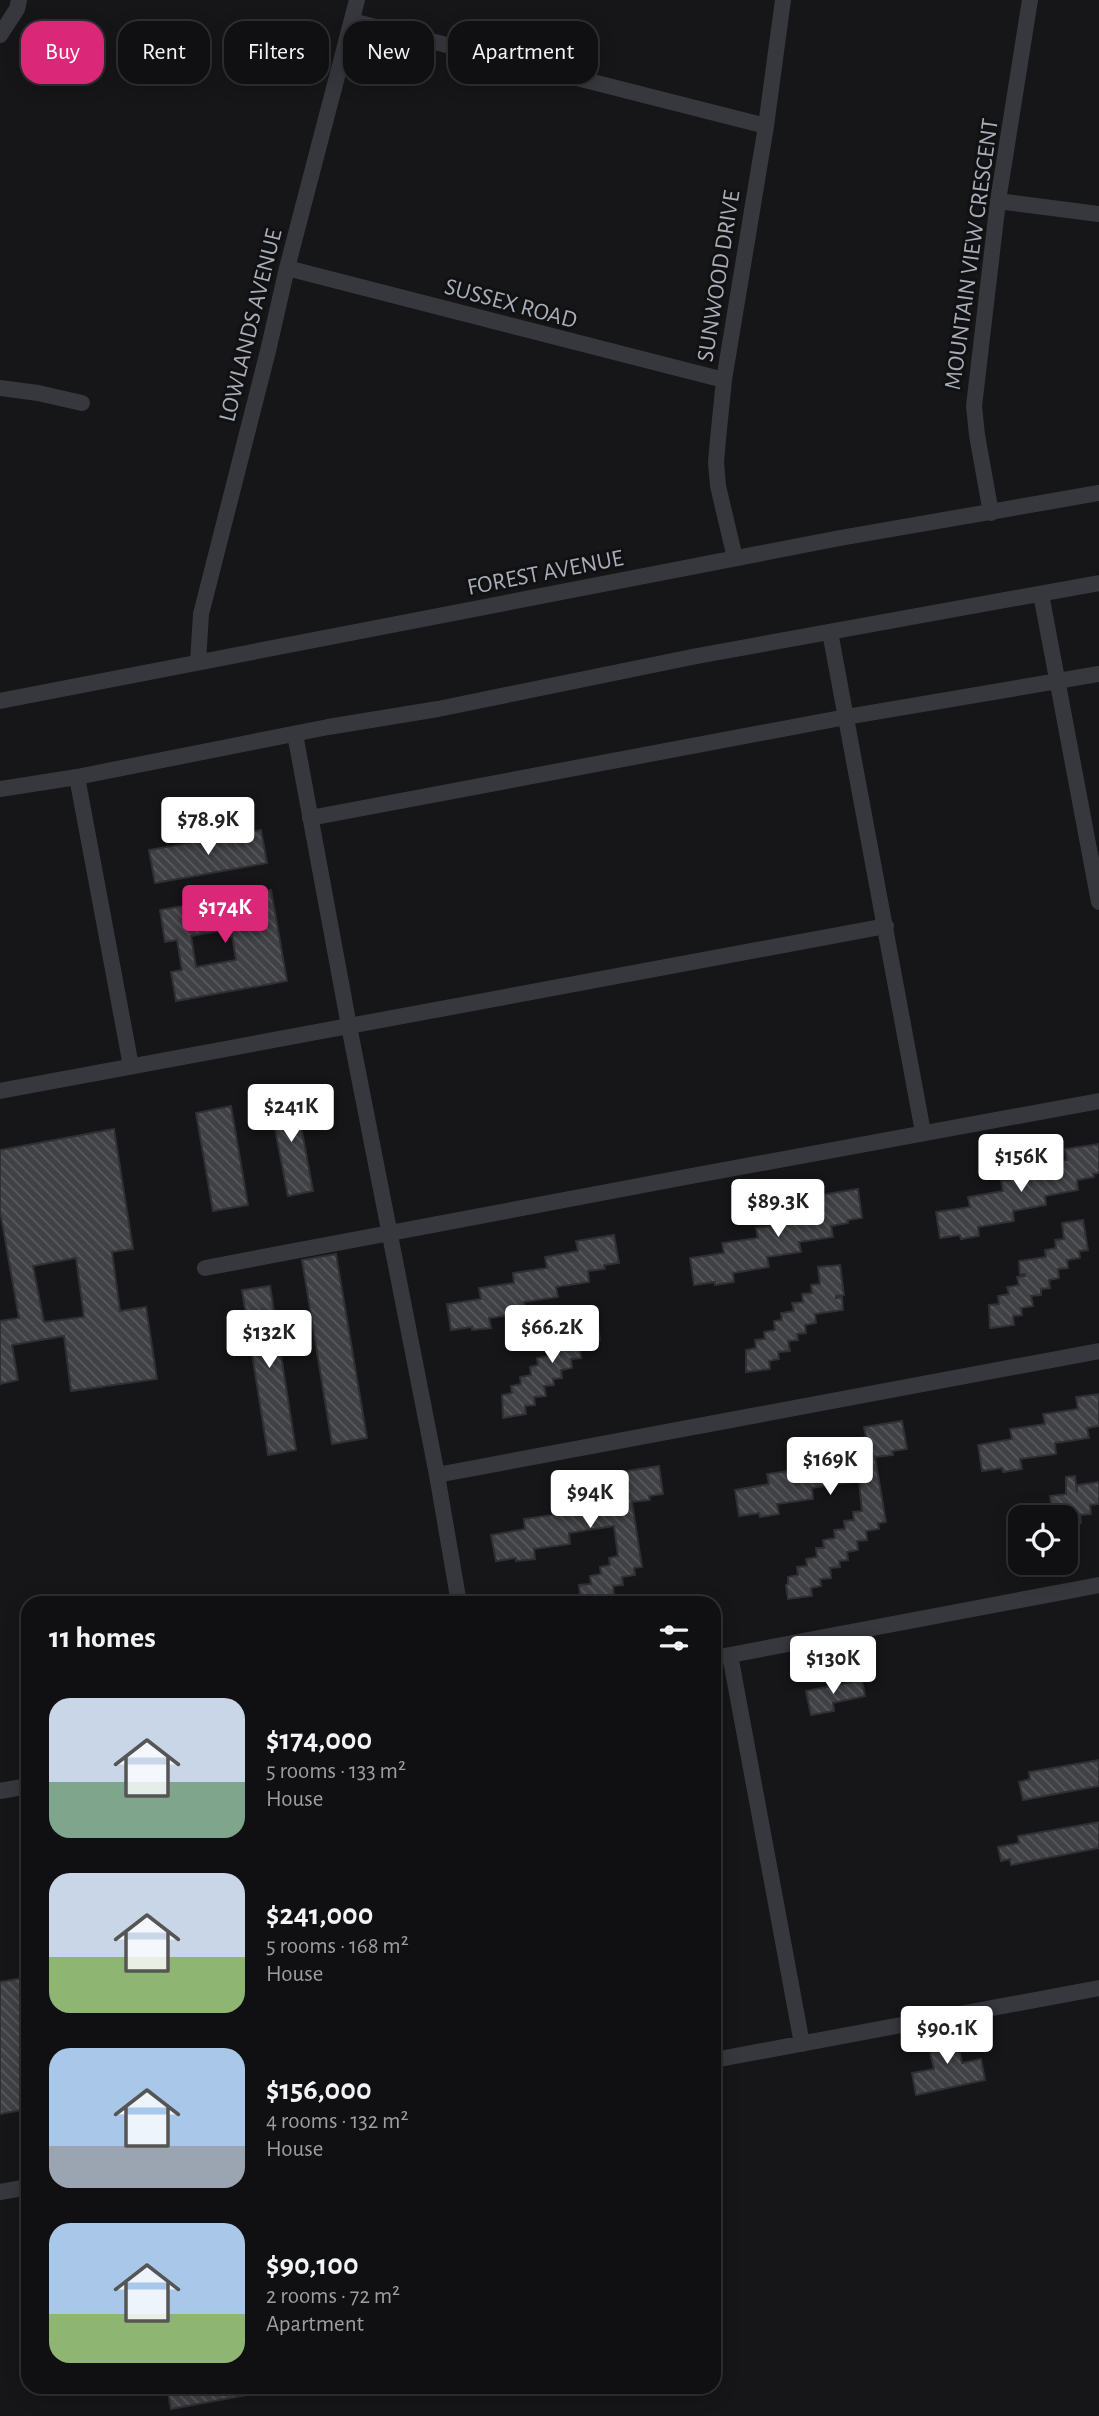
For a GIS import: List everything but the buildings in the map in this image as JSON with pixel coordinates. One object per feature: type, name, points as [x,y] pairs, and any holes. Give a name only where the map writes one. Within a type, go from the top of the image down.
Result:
[{"type":"street","points":[[0,34],[17,9],[19,0]]},
{"type":"street","name":"LOWLANDS AVENUE","points":[[352,21],[357,0]]},
{"type":"street","name":"SUNWOOD DRIVE","points":[[735,558],[718,486],[716,462],[724,380],[766,126],[783,0]]},
{"type":"street","name":"MOUNTAIN VIEW CRESCENT","points":[[991,513],[974,406],[998,201],[1030,0]]},
{"type":"street","points":[[434,42],[766,126]]},
{"type":"street","name":"LOWLANDS AVENUE","points":[[198,662],[201,614],[265,363],[286,268],[343,55]]},
{"type":"street","points":[[998,201],[1099,214]]},
{"type":"street","name":"SUSSEX ROAD","points":[[286,268],[724,380]]},
{"type":"street","points":[[0,388],[82,403]]},
{"type":"street","name":"FOREST AVENUE","points":[[0,701],[735,558],[1099,493]]},
{"type":"street","points":[[0,789],[439,709],[830,632],[1099,583]]},
{"type":"street","points":[[1041,594],[1098,892]]},
{"type":"street","points":[[830,632],[923,1132]]},
{"type":"street","points":[[310,818],[846,718],[1099,674]]},
{"type":"street","points":[[295,734],[458,1596]]},
{"type":"street","points":[[76,776],[131,1066]]},
{"type":"street","points":[[0,1091],[886,926]]},
{"type":"street","points":[[205,1268],[1099,1101]]},
{"type":"street","points":[[437,1475],[1099,1351]]},
{"type":"street","points":[[802,2044],[722,1657],[1099,1585]]},
{"type":"street","points":[[0,1791],[21,1787]]},
{"type":"street","points":[[721,2059],[1099,1988]]},
{"type":"street","points":[[0,2192],[21,2188]]}]
